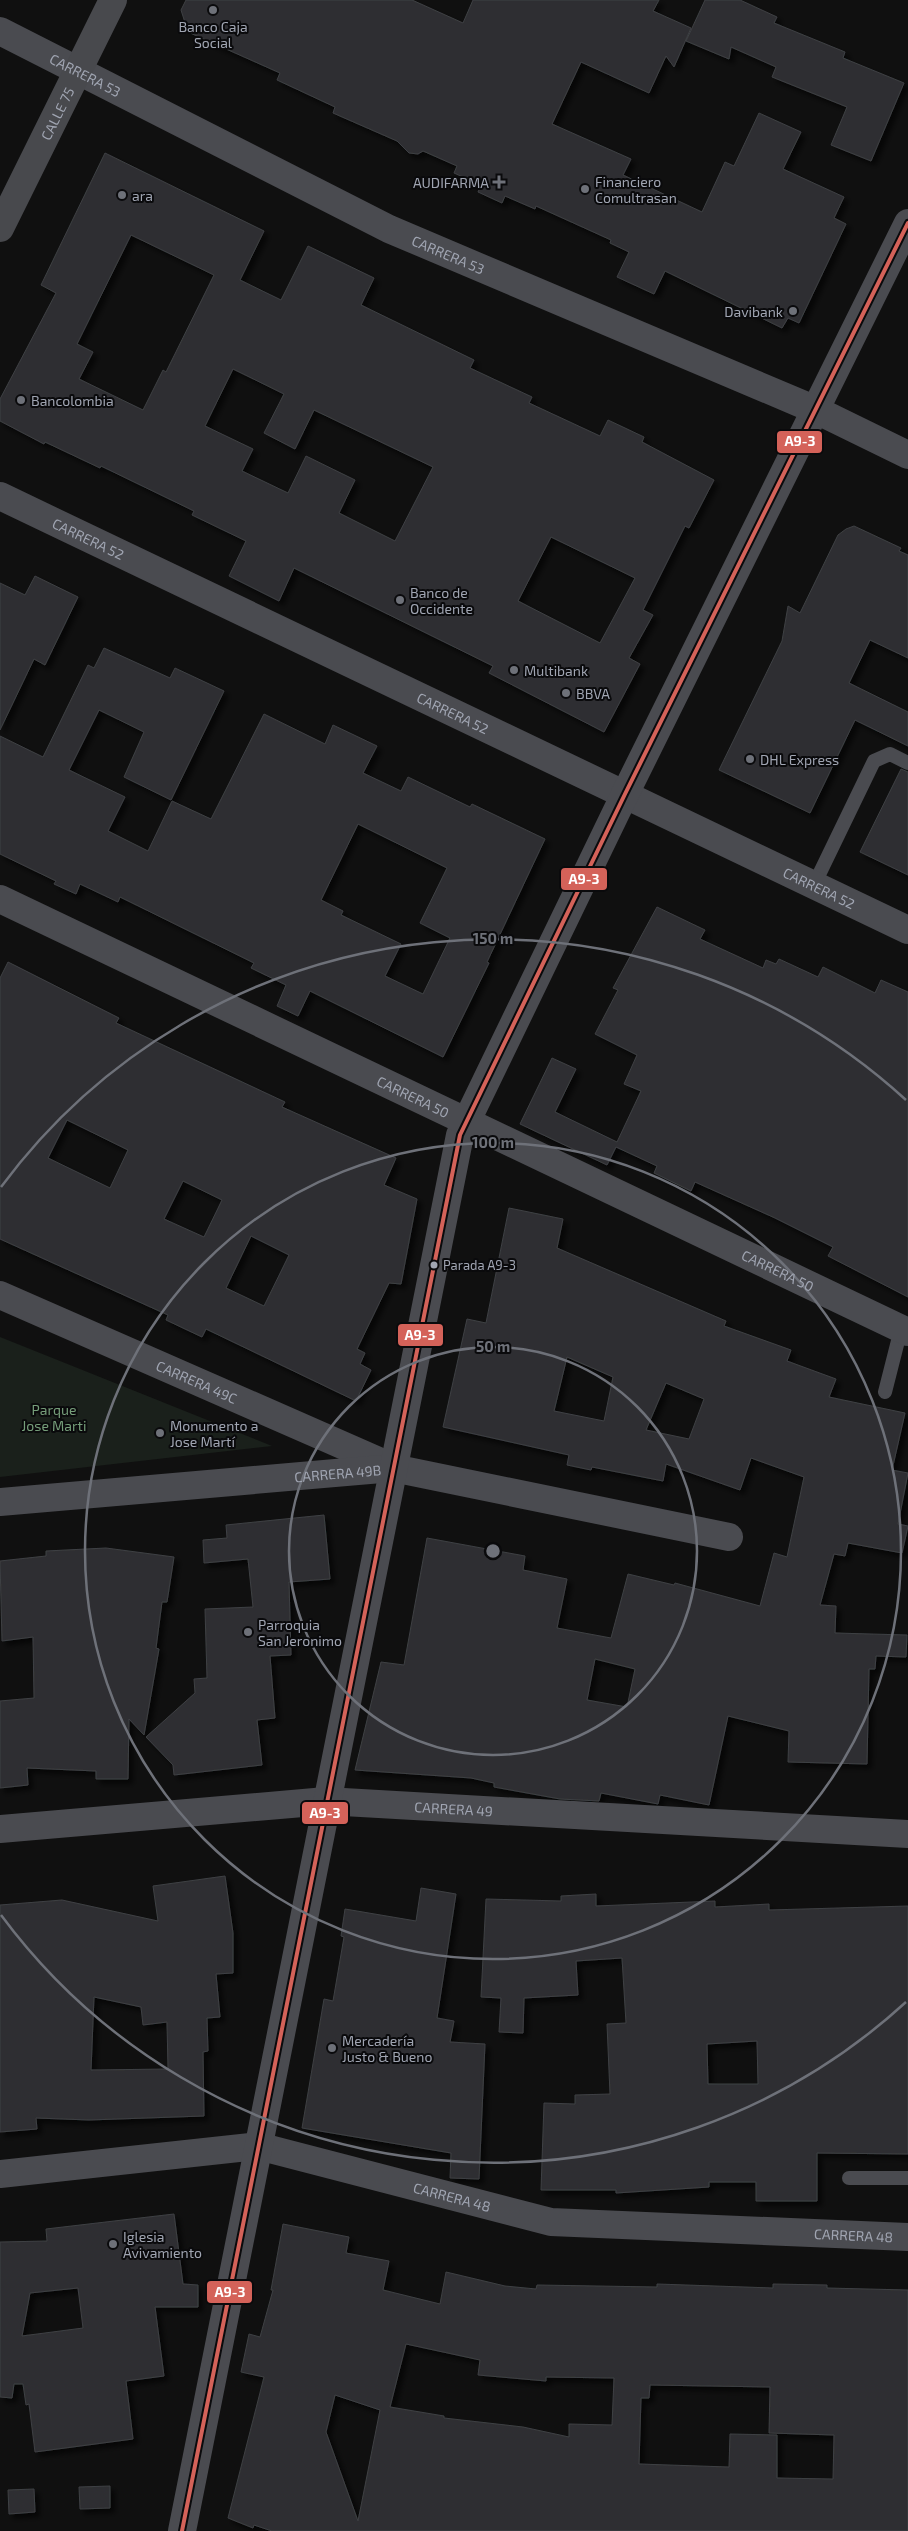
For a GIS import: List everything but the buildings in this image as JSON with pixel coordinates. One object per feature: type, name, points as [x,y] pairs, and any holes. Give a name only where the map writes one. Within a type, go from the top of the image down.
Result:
[{"type":"main road","name":"CALLE 75","points":[[0,228],[113,0]]},
{"type":"street","name":"CARRERA 53","points":[[0,32],[389,228],[816,410],[908,455]]},
{"type":"street","points":[[182,2531],[456,1147],[465,1121],[625,794],[908,224]]},
{"type":"street","name":"CARRERA 52","points":[[0,496],[908,930]]},
{"type":"street","name":"CARRERA 50","points":[[0,898],[905,1331]]},
{"type":"street","name":"CARRERA 49C","points":[[0,1295],[393,1468]]},
{"type":"street","name":"CARRERA 49B","points":[[0,1502],[393,1468],[729,1537]]},
{"type":"street","name":"CARRERA 49","points":[[0,1829],[326,1802],[908,1834]]},
{"type":"street","name":"CARRERA 48","points":[[0,2174],[258,2146],[551,2222],[908,2237]]},
{"type":"lane","points":[[814,885],[874,761],[890,754],[908,763]]},
{"type":"lane","points":[[885,1392],[905,1331]]},
{"type":"lane","points":[[849,2178],[908,2178]]},
{"type":"green space","name":"Parque Jose Marti","points":[[0,1337],[272,1446],[0,1477]]},
{"type":"transit line","name":"A9-3","points":[[182,2531],[460,1135],[625,794],[908,223]]},
{"type":"place","name":"Banco Caja Social","points":[[213,10]]},
{"type":"place","name":"AUDIFARMA","points":[[499,182]]},
{"type":"place","name":"Financiero Comultrasan","points":[[585,189]]},
{"type":"place","name":"ara","points":[[122,195]]},
{"type":"place","name":"Davibank","points":[[793,311]]},
{"type":"place","name":"Bancolombia","points":[[21,400]]},
{"type":"place","name":"Banco de Occidente","points":[[400,600]]},
{"type":"place","name":"Multibank","points":[[514,670]]},
{"type":"place","name":"BBVA","points":[[566,693]]},
{"type":"place","name":"DHL Express","points":[[750,759]]},
{"type":"place","name":"Parada A9-3","points":[[434,1265]]},
{"type":"place","name":"Monumento a Jose Martí","points":[[160,1433]]},
{"type":"place","name":"Parroquia San Jeronimo","points":[[248,1632]]},
{"type":"place","name":"Mercadería Justo & Bueno","points":[[332,2048]]},
{"type":"place","name":"Iglesia Avivamiento","points":[[113,2244]]}]
